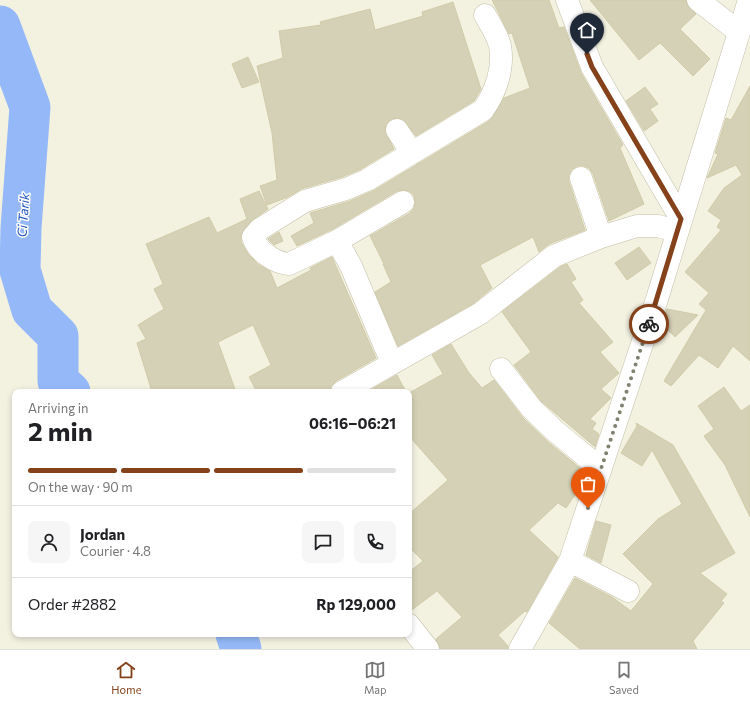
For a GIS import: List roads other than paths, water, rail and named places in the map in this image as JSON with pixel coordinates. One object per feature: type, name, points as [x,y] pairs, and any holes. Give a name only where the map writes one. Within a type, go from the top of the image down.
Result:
[{"type":"street","points":[[567,0],[592,67],[679,225]]},
{"type":"street","points":[[698,0],[739,32]]},
{"type":"street","points":[[528,646],[570,561],[679,225],[749,0]]},
{"type":"street","points":[[404,202],[337,241],[289,264],[281,263],[269,257],[254,243],[253,237],[260,229],[305,202],[346,189],[367,180],[483,110],[491,100],[498,82],[501,62],[500,45],[485,15]]},
{"type":"street","points":[[397,130],[412,153]]},
{"type":"street","points":[[580,178],[601,237]]},
{"type":"street","points":[[347,389],[481,313],[554,256],[601,237],[637,226],[679,225]]},
{"type":"street","points":[[337,241],[351,266],[392,363]]},
{"type":"street","points":[[501,369],[532,409],[555,431],[601,469]]},
{"type":"street","points":[[570,561],[628,591]]},
{"type":"street","points":[[412,629],[428,649]]},
{"type":"waterway","name":"Ci Tarik","points":[[0,26],[30,107],[21,228],[20,270],[32,310],[58,336],[58,381],[67,389]]},
{"type":"waterway","name":"Ci Tarik","points":[[237,637],[241,649]]}]
